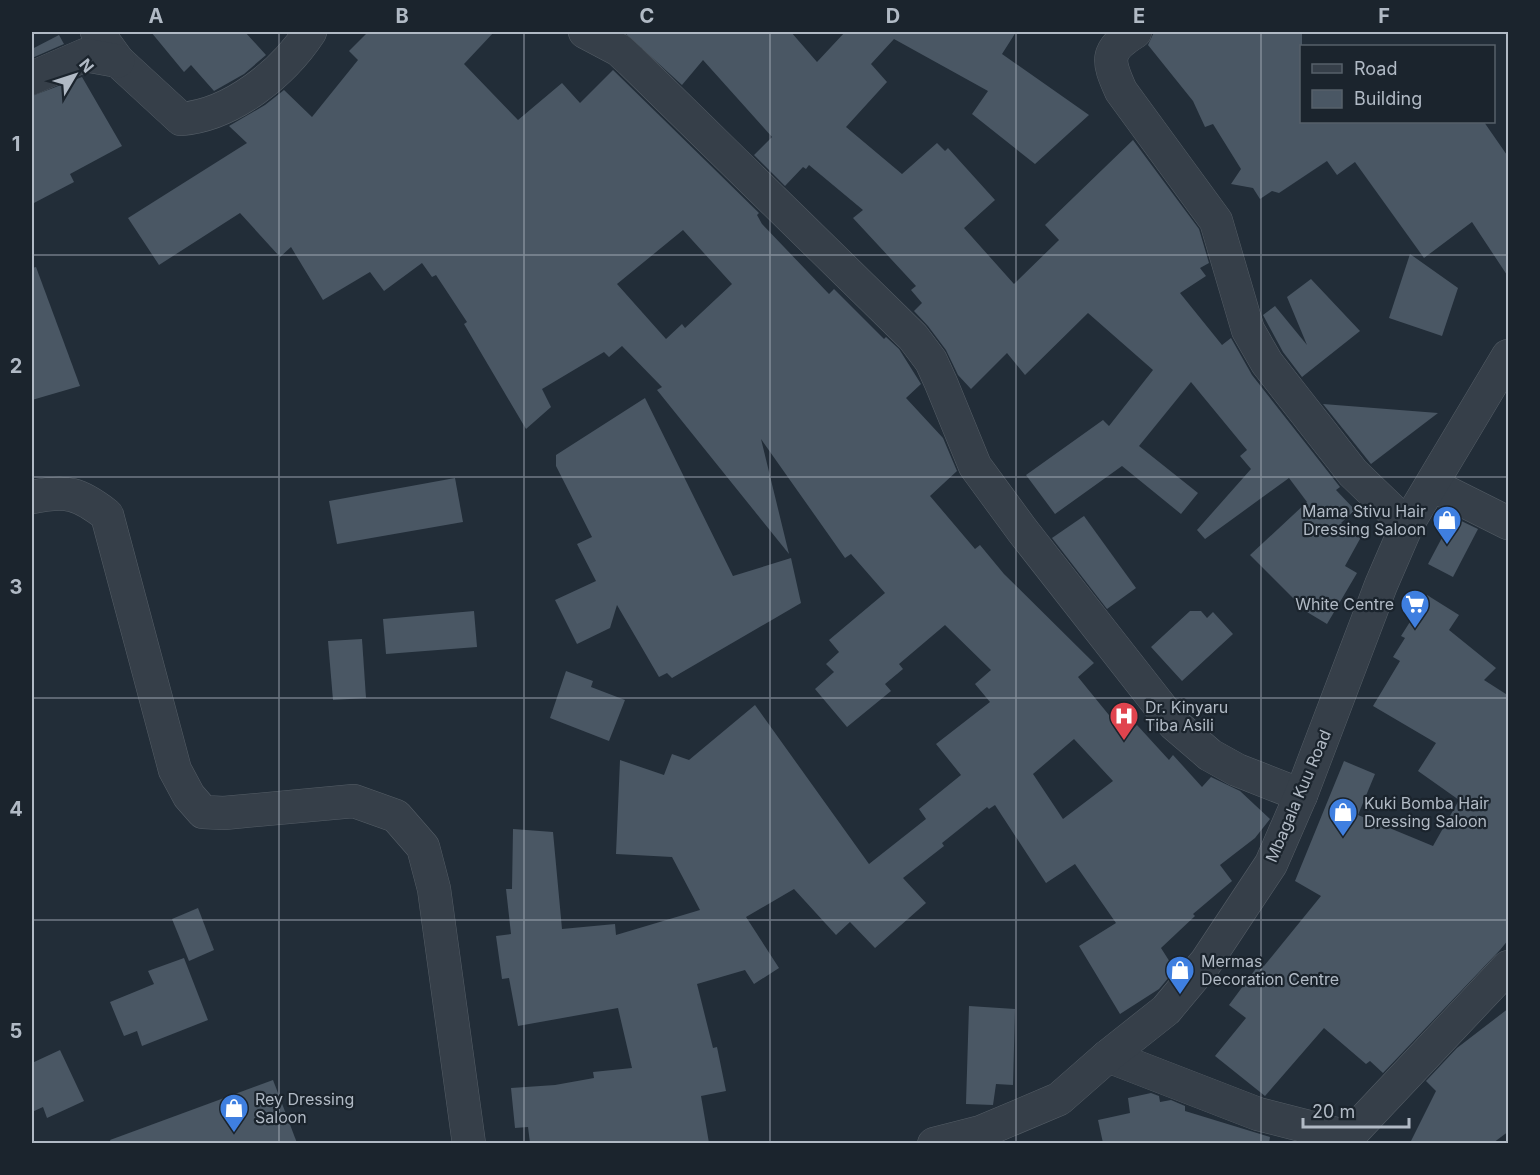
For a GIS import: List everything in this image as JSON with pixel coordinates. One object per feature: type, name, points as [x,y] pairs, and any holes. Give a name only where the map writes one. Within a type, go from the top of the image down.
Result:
[{"type":"street","points":[[97,32],[118,61],[182,119],[214,113],[251,91],[298,50],[310,32]]},
{"type":"street","points":[[585,32],[632,61],[913,337],[931,361],[975,466],[1022,530],[1174,724],[1210,755],[1237,770],[1301,795]]},
{"type":"street","points":[[1136,32],[1115,46],[1110,60],[1112,71],[1121,91],[1216,221],[1248,330],[1267,363],[1353,473],[1407,525]]},
{"type":"street","points":[[32,78],[85,55],[118,61]]},
{"type":"street","name":"Mbagala Kuu Road","points":[[934,1143],[981,1132],[1059,1099],[1166,1010],[1206,962],[1271,864],[1301,795],[1381,585],[1407,525],[1509,356]]},
{"type":"street","points":[[1432,485],[1509,523]]},
{"type":"street","points":[[32,497],[52,493],[85,498],[107,515],[176,770],[189,796],[203,812],[233,813],[354,801],[396,816],[423,847],[434,889],[469,1143]]},
{"type":"street","points":[[1108,1056],[1258,1114],[1348,1137],[1509,967]]},
{"type":"building","points":[[151,32],[245,32],[266,55],[244,74],[214,91],[191,65],[184,72]]},
{"type":"building","points":[[368,32],[494,32],[464,64],[518,120],[562,83],[580,103],[613,70],[759,213],[757,215],[762,224],[829,294],[834,289],[884,339],[886,337],[899,349],[921,384],[906,398],[943,438],[957,471],[930,496],[975,549],[980,545],[1004,574],[1094,663],[1078,677],[1126,736],[1137,725],[1169,760],[1173,755],[1202,787],[1211,777],[1240,791],[1270,819],[1255,838],[1220,865],[1232,881],[1193,914],[1195,916],[1161,948],[1175,970],[1159,989],[1120,1014],[1079,946],[1116,923],[1075,864],[1046,883],[995,805],[989,809],[987,807],[942,843],[944,846],[903,878],[926,903],[875,948],[850,922],[836,935],[794,889],[746,917],[779,968],[754,984],[745,970],[697,984],[713,1048],[717,1047],[726,1091],[701,1096],[709,1143],[530,1143],[528,1127],[515,1128],[511,1088],[555,1085],[594,1078],[593,1072],[632,1068],[618,1008],[518,1026],[509,978],[502,979],[496,936],[511,934],[506,889],[512,889],[513,829],[553,832],[562,929],[615,924],[616,935],[700,910],[672,857],[616,854],[620,760],[664,775],[672,754],[689,760],[755,705],[869,864],[926,819],[919,809],[961,775],[936,744],[990,702],[975,684],[991,670],[945,625],[899,664],[903,669],[885,684],[891,691],[847,727],[815,689],[834,672],[826,664],[839,652],[829,640],[885,593],[851,554],[845,558],[761,439],[789,554],[657,390],[662,387],[622,346],[609,357],[604,352],[542,389],[551,407],[526,429],[464,324],[467,322],[436,275],[432,277],[422,263],[384,291],[370,272],[323,300],[291,247],[280,257],[240,213],[159,265],[128,218],[247,143],[229,126],[265,105],[284,90],[312,117],[358,60],[349,51]],"holes":[[[683,230],[732,284],[685,328],[682,324],[666,339],[617,284]],[[1074,739],[1113,781],[1063,819],[1033,774]]]},
{"type":"building","points":[[624,32],[791,32],[817,62],[845,32],[1016,32],[1002,54],[1089,115],[1035,164],[972,114],[988,91],[894,39],[871,64],[887,82],[846,127],[902,174],[937,143],[945,151],[948,148],[995,200],[964,228],[1014,284],[1059,240],[1045,225],[1133,140],[1199,229],[1209,263],[1200,268],[1206,276],[1180,293],[1222,345],[1231,338],[1252,375],[1340,487],[1336,490],[1355,510],[1341,523],[1361,537],[1345,566],[1357,573],[1327,624],[1307,612],[1250,555],[1307,502],[1289,478],[1205,539],[1197,530],[1251,469],[1240,456],[1247,450],[1191,382],[1139,446],[1198,493],[1181,514],[1122,466],[1055,514],[1026,475],[1103,420],[1109,426],[1153,370],[1088,313],[1025,375],[1007,353],[971,389],[958,375],[946,350],[914,311],[922,303],[911,290],[916,286],[853,218],[863,210],[809,165],[806,169],[803,167],[785,186],[754,155],[772,137],[703,60],[682,85]]},
{"type":"building","points":[[1154,32],[1302,32],[1300,123],[1485,123],[1509,158],[1509,278],[1472,222],[1424,258],[1355,162],[1337,175],[1327,161],[1279,193],[1272,191],[1260,199],[1253,188],[1231,184],[1241,169],[1213,124],[1205,127],[1193,101],[1148,45]]},
{"type":"building","points":[[59,35],[64,44],[32,58],[32,49]]},
{"type":"building","points":[[82,77],[122,146],[70,174],[74,182],[32,204],[32,96]]},
{"type":"building","points":[[1410,254],[1458,288],[1442,336],[1389,318]]},
{"type":"building","points":[[36,267],[80,386],[32,400],[32,268]]},
{"type":"building","points":[[1311,279],[1360,331],[1302,377],[1283,352],[1263,315],[1275,306],[1307,345],[1287,297]]},
{"type":"building","points":[[645,398],[733,576],[791,558],[801,603],[672,678],[667,673],[659,677],[617,605],[610,628],[577,644],[555,600],[596,581],[577,544],[592,537],[556,466],[556,455]]},
{"type":"building","points":[[1323,404],[1438,413],[1371,464]]},
{"type":"building","points":[[455,478],[463,522],[337,544],[329,501]]},
{"type":"building","points":[[1084,516],[1136,588],[1107,609],[1052,538]]},
{"type":"building","points":[[1453,517],[1478,529],[1453,577],[1428,564]]},
{"type":"building","points":[[1427,595],[1459,615],[1449,630],[1496,668],[1484,680],[1509,696],[1509,939],[1383,1073],[1370,1061],[1366,1064],[1324,1028],[1265,1096],[1215,1056],[1246,1018],[1229,1005],[1260,963],[1264,966],[1321,896],[1295,881],[1344,761],[1375,774],[1358,815],[1433,846],[1459,800],[1418,771],[1436,743],[1373,706],[1400,661],[1393,657],[1405,638],[1401,636]]},
{"type":"building","points":[[474,611],[477,647],[386,654],[383,619]]},
{"type":"building","points":[[1190,611],[1201,611],[1207,618],[1213,612],[1233,634],[1182,681],[1151,647]]},
{"type":"building","points":[[362,639],[366,698],[333,700],[328,641]]},
{"type":"building","points":[[566,671],[593,681],[591,687],[625,700],[609,741],[550,718]]},
{"type":"building","points":[[198,908],[214,950],[189,961],[172,919]]},
{"type":"building","points":[[184,958],[208,1020],[142,1046],[137,1031],[124,1036],[110,1002],[154,984],[148,971]]},
{"type":"building","points":[[969,1006],[1015,1009],[1013,1085],[996,1084],[993,1105],[966,1104]]},
{"type":"building","points":[[1509,1008],[1509,1131],[1493,1143],[1410,1143],[1436,1091],[1426,1081],[1457,1048]]},
{"type":"building","points":[[60,1050],[84,1101],[47,1118],[43,1107],[32,1112],[32,1063]]},
{"type":"building","points":[[273,1080],[297,1143],[111,1143],[110,1140]]},
{"type":"building","points":[[1151,1093],[1159,1096],[1160,1102],[1171,1100],[1185,1106],[1185,1111],[1270,1137],[1269,1143],[1103,1143],[1098,1120],[1130,1113],[1128,1098]]},
{"type":"place","name":"Mama Stivu Hair Dressing Saloon","points":[[1447,546]]},
{"type":"place","name":"White Centre","points":[[1415,630]]},
{"type":"place","name":"Dr. Kinyaru Tiba Asili","points":[[1124,742]]},
{"type":"place","name":"Kuki Bomba Hair Dressing Saloon","points":[[1343,838]]},
{"type":"place","name":"Mermas Decoration Centre","points":[[1180,996]]},
{"type":"place","name":"Rey Dressing Saloon","points":[[234,1134]]}]
